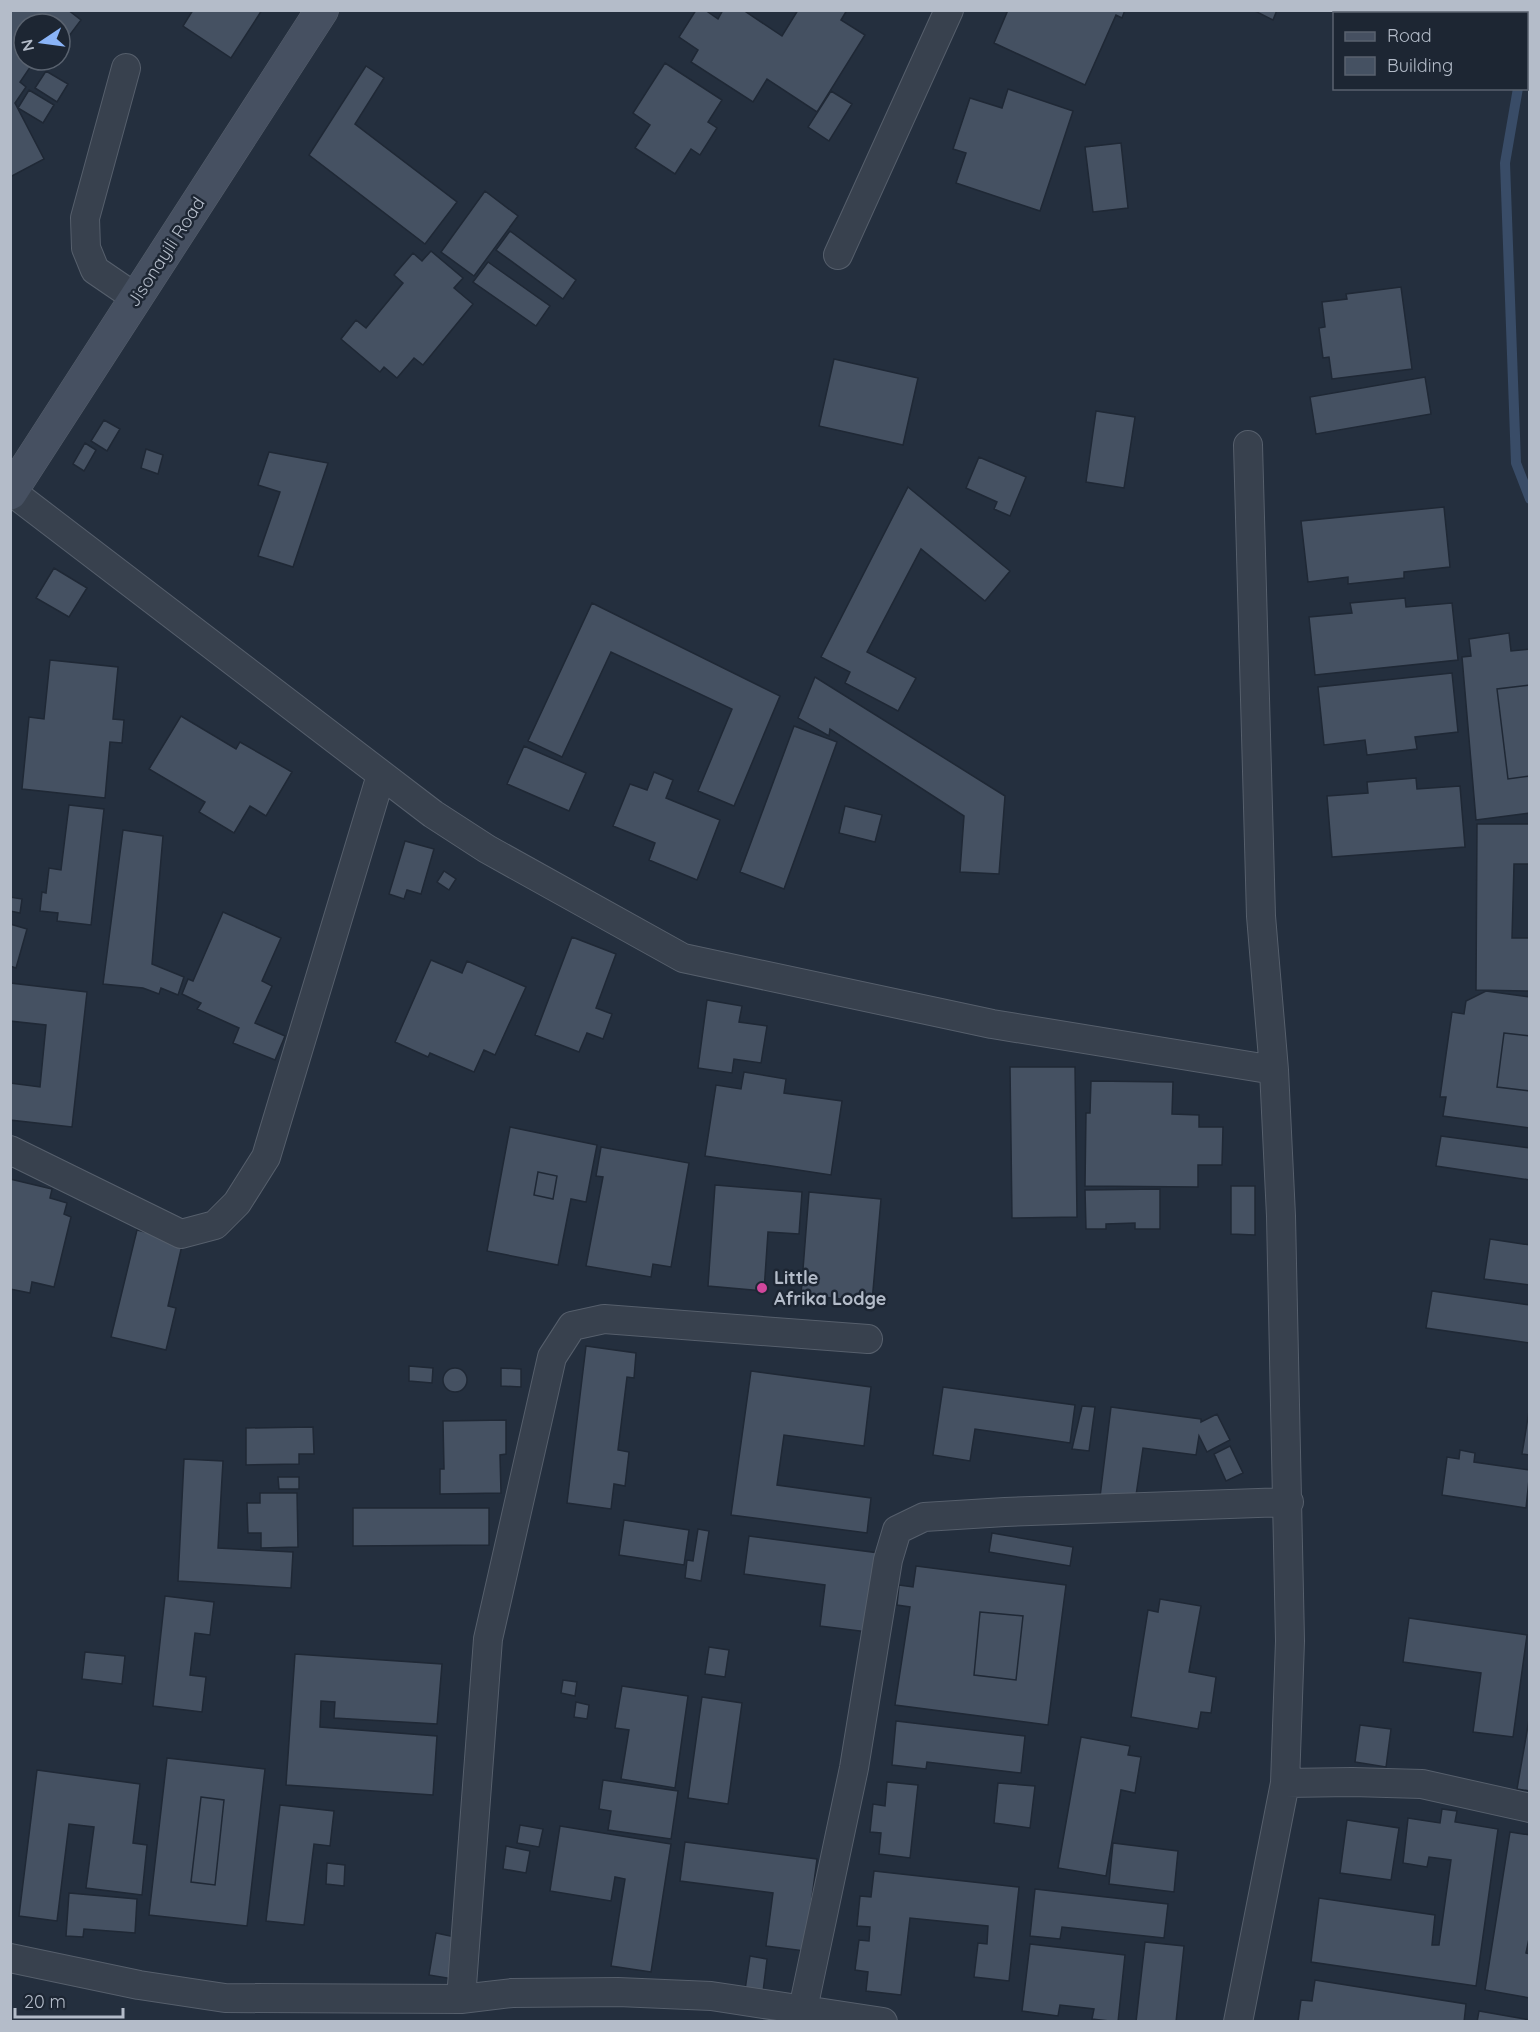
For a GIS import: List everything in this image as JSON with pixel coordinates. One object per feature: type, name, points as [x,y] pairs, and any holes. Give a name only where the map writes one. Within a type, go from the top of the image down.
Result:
[{"type":"street","name":"Jisonayili Road","points":[[11,492],[322,10]]},
{"type":"street","points":[[838,255],[949,10]]},
{"type":"street","points":[[126,68],[85,218],[86,248],[95,270],[136,298]]},
{"type":"street","points":[[1238,2022],[1285,1784],[1290,1641],[1281,1216],[1274,1070],[1261,916],[1248,445]]},
{"type":"street","points":[[11,492],[381,775],[487,849],[683,958],[992,1024],[1274,1070]]},
{"type":"street","points":[[10,1150],[181,1234],[215,1225],[237,1203],[266,1157],[381,775]]},
{"type":"street","points":[[461,1999],[488,1639],[552,1357],[572,1326],[603,1319],[868,1339]]},
{"type":"street","points":[[803,2009],[854,1768],[888,1560],[897,1530],[924,1517],[1288,1502]]},
{"type":"street","points":[[1285,1784],[1352,1782],[1422,1784],[1530,1808]]},
{"type":"street","points":[[10,1958],[139,1985],[225,1998],[461,1999],[512,1993],[618,1992],[711,1996],[884,2022]]},
{"type":"building","points":[[10,10],[68,10],[71,12],[12,12],[12,72],[27,72],[20,82],[26,87],[15,103],[44,159],[10,177]]},
{"type":"building","points":[[193,10],[262,10],[231,58],[183,26]]},
{"type":"building","points":[[696,10],[705,10],[718,19],[723,10],[743,10],[782,36],[798,10],[847,10],[841,20],[865,35],[817,112],[767,79],[753,102],[691,62],[698,50],[679,37]]},
{"type":"building","points":[[1008,10],[1125,10],[1122,18],[1116,15],[1085,85],[994,43]]},
{"type":"building","points":[[1253,10],[1277,10],[1273,20]]},
{"type":"building","points":[[72,13],[81,20],[72,32]]},
{"type":"building","points":[[665,63],[722,100],[708,122],[717,128],[700,155],[691,149],[675,174],[635,148],[650,125],[633,113]]},
{"type":"building","points":[[366,66],[384,78],[355,124],[457,202],[425,244],[309,155]]},
{"type":"building","points":[[45,72],[68,84],[57,102],[35,88]]},
{"type":"building","points":[[1008,89],[1073,111],[1040,211],[956,183],[966,153],[953,149],[970,98],[1002,108]]},
{"type":"building","points":[[29,90],[54,105],[43,123],[18,108]]},
{"type":"building","points":[[831,91],[852,104],[829,141],[808,127]]},
{"type":"building","points":[[1121,143],[1128,208],[1093,212],[1085,147]]},
{"type":"building","points":[[485,191],[518,216],[474,276],[441,252]]},
{"type":"building","points":[[510,231],[576,280],[563,299],[496,250]]},
{"type":"building","points":[[431,251],[463,278],[454,288],[473,304],[423,365],[414,358],[397,378],[384,367],[380,372],[341,339],[356,320],[366,328],[403,283],[394,275],[413,253],[422,261]]},
{"type":"building","points":[[488,262],[550,306],[536,326],[473,282]]},
{"type":"building","points":[[1401,287],[1412,369],[1332,379],[1329,357],[1323,358],[1319,328],[1325,327],[1322,302],[1347,299],[1346,294]]},
{"type":"building","points":[[834,359],[918,378],[903,445],[819,426]]},
{"type":"building","points":[[1425,377],[1431,414],[1316,434],[1310,397]]},
{"type":"building","points":[[1096,411],[1135,417],[1124,488],[1086,482]]},
{"type":"building","points":[[104,420],[120,429],[107,451],[91,441]]},
{"type":"building","points":[[85,443],[96,450],[84,471],[73,464]]},
{"type":"building","points":[[146,449],[163,455],[158,474],[141,468]]},
{"type":"building","points":[[269,452],[328,463],[293,567],[258,556],[280,492],[258,485]]},
{"type":"building","points":[[979,457],[1026,477],[1010,516],[994,509],[997,502],[966,488]]},
{"type":"building","points":[[908,487],[1010,571],[985,601],[921,549],[867,652],[916,678],[898,711],[845,683],[850,672],[821,657]]},
{"type":"building","points":[[1444,507],[1450,567],[1404,572],[1404,578],[1348,584],[1348,577],[1308,582],[1301,521]]},
{"type":"building","points":[[54,568],[87,588],[69,617],[36,598]]},
{"type":"building","points":[[1405,598],[1406,607],[1452,603],[1458,660],[1315,675],[1309,617],[1352,613],[1350,603]]},
{"type":"building","points":[[592,603],[780,696],[734,806],[698,791],[732,709],[611,652],[562,757],[528,741]]},
{"type":"building","points":[[1509,633],[1511,651],[1530,649],[1530,685],[1497,689],[1508,779],[1530,776],[1530,813],[1476,820],[1462,657],[1471,656],[1469,639]]},
{"type":"building","points":[[50,660],[118,667],[113,719],[124,720],[122,743],[110,742],[105,798],[22,789],[29,717],[44,719]]},
{"type":"building","points":[[1452,673],[1458,732],[1415,737],[1417,749],[1367,755],[1365,740],[1324,745],[1318,687]]},
{"type":"building","points":[[815,677],[1005,796],[999,874],[960,872],[964,816],[830,729],[829,736],[798,718]]},
{"type":"building","points":[[1530,685],[1530,776],[1508,779],[1497,689]]},
{"type":"building","points":[[181,716],[236,749],[240,742],[292,772],[266,816],[250,806],[234,833],[199,812],[205,802],[149,769]]},
{"type":"building","points":[[794,726],[837,742],[784,889],[740,872]]},
{"type":"building","points":[[524,746],[586,773],[569,811],[507,784]]},
{"type":"building","points":[[654,772],[673,780],[666,798],[720,820],[697,880],[649,860],[655,843],[613,826],[630,784],[647,790]]},
{"type":"building","points":[[1416,778],[1417,789],[1460,786],[1465,847],[1332,857],[1327,796],[1368,793],[1367,782]]},
{"type":"building","points":[[69,805],[104,809],[91,925],[57,921],[58,913],[40,911],[42,892],[46,893],[49,868],[61,870]]},
{"type":"building","points":[[845,806],[882,815],[875,842],[839,833]]},
{"type":"building","points":[[1477,824],[1530,824],[1530,864],[1514,864],[1512,938],[1530,938],[1530,991],[1476,990]]},
{"type":"building","points":[[123,830],[163,836],[152,964],[184,977],[178,995],[161,988],[159,994],[143,988],[103,984]]},
{"type":"building","points":[[405,841],[434,849],[421,894],[407,890],[404,899],[389,894]]},
{"type":"building","points":[[444,871],[456,879],[449,890],[437,882]]},
{"type":"building","points":[[10,897],[22,899],[20,913],[10,911]]},
{"type":"building","points":[[223,912],[281,938],[262,981],[272,986],[255,1023],[285,1036],[275,1060],[233,1043],[239,1028],[197,1009],[201,1003],[182,994],[188,979],[193,981]]},
{"type":"building","points":[[10,924],[27,929],[16,968],[10,966]]},
{"type":"building","points":[[572,937],[616,954],[596,1008],[612,1014],[603,1039],[587,1033],[579,1052],[535,1035]]},
{"type":"building","points":[[431,960],[462,973],[467,961],[526,987],[495,1055],[484,1050],[474,1072],[430,1053],[428,1057],[395,1042]]},
{"type":"building","points":[[10,983],[87,992],[72,1127],[10,1120],[10,1083],[40,1087],[46,1025],[10,1021]]},
{"type":"building","points":[[1486,991],[1530,997],[1530,1036],[1504,1033],[1497,1087],[1530,1091],[1530,1128],[1443,1116],[1446,1097],[1440,1097],[1452,1012],[1464,1014],[1466,1001]]},
{"type":"building","points":[[707,1000],[742,1006],[739,1022],[767,1026],[761,1063],[734,1059],[732,1073],[698,1068]]},
{"type":"building","points":[[1504,1033],[1530,1036],[1530,1091],[1497,1087]]},
{"type":"building","points":[[1010,1067],[1075,1067],[1077,1217],[1012,1218]]},
{"type":"building","points":[[744,1072],[786,1079],[784,1093],[842,1101],[831,1175],[705,1156],[716,1085],[741,1089]]},
{"type":"building","points":[[1091,1081],[1173,1082],[1172,1114],[1199,1115],[1199,1127],[1223,1127],[1222,1165],[1198,1165],[1198,1187],[1085,1186],[1086,1113],[1090,1113]]},
{"type":"building","points":[[510,1127],[597,1145],[586,1202],[571,1199],[558,1265],[487,1251]],"holes":[[[538,1172],[557,1176],[553,1199],[534,1195]]]},
{"type":"building","points":[[1441,1136],[1530,1148],[1530,1180],[1436,1166]]},
{"type":"building","points":[[601,1147],[689,1163],[671,1267],[653,1264],[651,1277],[586,1266],[603,1177],[596,1176]]},
{"type":"building","points":[[538,1172],[557,1176],[553,1199],[534,1195]]},
{"type":"building","points":[[10,1179],[52,1189],[50,1198],[67,1203],[64,1214],[71,1217],[54,1287],[32,1282],[30,1293],[10,1289]]},
{"type":"building","points":[[715,1185],[802,1192],[799,1234],[768,1232],[764,1291],[708,1286]]},
{"type":"building","points":[[1231,1186],[1255,1186],[1255,1235],[1231,1234]]},
{"type":"building","points":[[1160,1189],[1160,1229],[1135,1229],[1135,1223],[1106,1224],[1106,1229],[1086,1229],[1085,1190]]},
{"type":"building","points":[[809,1192],[881,1199],[872,1302],[801,1295]]},
{"type":"building","points":[[137,1230],[183,1241],[168,1306],[176,1308],[166,1350],[111,1337]]},
{"type":"building","points":[[1490,1239],[1530,1245],[1530,1285],[1484,1279]]},
{"type":"building","points":[[1432,1291],[1530,1305],[1530,1343],[1426,1328]]},
{"type":"building","points":[[586,1346],[636,1353],[634,1378],[627,1377],[618,1450],[629,1452],[625,1486],[614,1484],[611,1509],[567,1503]]},
{"type":"building","points":[[409,1366],[433,1368],[432,1383],[409,1381]]},
{"type":"building","points":[[455,1368],[460,1369],[466,1375],[466,1385],[460,1391],[455,1392],[450,1391],[444,1385],[443,1380],[444,1375],[450,1369]]},
{"type":"building","points":[[501,1368],[521,1369],[521,1387],[501,1386]]},
{"type":"building","points":[[751,1371],[871,1387],[864,1446],[784,1435],[777,1485],[871,1498],[867,1533],[731,1515]]},
{"type":"building","points":[[943,1387],[1075,1405],[1070,1443],[975,1429],[970,1461],[933,1455]]},
{"type":"building","points":[[1530,1405],[1530,1455],[1522,1454]]},
{"type":"building","points":[[1082,1406],[1095,1407],[1089,1451],[1072,1449]]},
{"type":"building","points":[[1111,1407],[1201,1419],[1201,1422],[1217,1414],[1230,1440],[1207,1452],[1199,1436],[1196,1455],[1143,1448],[1135,1502],[1100,1497]]},
{"type":"building","points":[[506,1420],[506,1454],[500,1455],[501,1493],[440,1494],[440,1469],[444,1469],[443,1421]]},
{"type":"building","points":[[313,1427],[314,1454],[299,1454],[299,1464],[246,1465],[246,1428]]},
{"type":"building","points":[[1230,1446],[1243,1473],[1226,1481],[1214,1454]]},
{"type":"building","points":[[1460,1450],[1475,1453],[1474,1462],[1530,1470],[1526,1508],[1442,1495],[1447,1457],[1459,1459]]},
{"type":"building","points":[[184,1459],[223,1461],[218,1548],[293,1552],[291,1588],[178,1581]]},
{"type":"building","points":[[278,1477],[299,1477],[299,1489],[279,1489]]},
{"type":"building","points":[[260,1493],[297,1493],[298,1547],[261,1548],[261,1533],[248,1533],[247,1503],[260,1503]]},
{"type":"building","points":[[353,1508],[489,1508],[489,1545],[353,1546]]},
{"type":"building","points":[[624,1520],[689,1530],[684,1565],[619,1555]]},
{"type":"building","points":[[698,1529],[709,1531],[701,1581],[685,1578],[687,1560],[693,1561]]},
{"type":"building","points":[[992,1533],[1073,1547],[1070,1566],[989,1552]]},
{"type":"building","points":[[749,1536],[879,1553],[868,1632],[820,1626],[825,1585],[744,1574]]},
{"type":"building","points":[[916,1566],[1066,1585],[1048,1725],[895,1705],[910,1607],[897,1605],[899,1585],[913,1587]],"holes":[[[980,1612],[1023,1616],[1016,1680],[974,1675]]]},
{"type":"building","points":[[165,1596],[214,1602],[210,1635],[195,1633],[190,1675],[206,1677],[202,1712],[153,1706]]},
{"type":"building","points":[[1160,1599],[1201,1606],[1189,1672],[1216,1677],[1211,1713],[1201,1712],[1198,1729],[1131,1717],[1148,1610],[1158,1612]]},
{"type":"building","points":[[980,1612],[1023,1616],[1016,1680],[974,1675]]},
{"type":"building","points":[[1409,1618],[1527,1635],[1513,1737],[1473,1732],[1481,1673],[1403,1662]]},
{"type":"building","points":[[709,1647],[729,1650],[725,1677],[705,1674]]},
{"type":"building","points":[[85,1652],[125,1656],[122,1684],[82,1679]]},
{"type":"building","points":[[295,1654],[442,1664],[437,1724],[334,1718],[335,1702],[321,1701],[320,1727],[437,1736],[433,1795],[286,1785]]},
{"type":"building","points":[[563,1680],[577,1682],[575,1696],[561,1693]]},
{"type":"building","points":[[622,1686],[688,1696],[675,1788],[621,1779],[629,1730],[615,1728]]},
{"type":"building","points":[[702,1697],[742,1703],[728,1804],[688,1798]]},
{"type":"building","points":[[576,1702],[589,1705],[587,1719],[574,1717]]},
{"type":"building","points":[[1530,1714],[1530,1791],[1517,1789]]},
{"type":"building","points":[[896,1721],[1025,1736],[1021,1773],[927,1762],[926,1769],[892,1765]]},
{"type":"building","points":[[1360,1725],[1391,1729],[1386,1767],[1355,1762]]},
{"type":"building","points":[[1081,1737],[1130,1746],[1128,1755],[1141,1757],[1135,1793],[1121,1790],[1106,1876],[1058,1868]]},
{"type":"building","points":[[167,1758],[265,1769],[247,1926],[149,1915]],"holes":[[[201,1797],[224,1800],[215,1885],[191,1882]]]},
{"type":"building","points":[[37,1770],[140,1784],[133,1843],[147,1845],[142,1895],[86,1888],[94,1827],[69,1824],[57,1921],[19,1916]]},
{"type":"building","points":[[603,1780],[678,1791],[671,1839],[608,1830],[611,1811],[599,1809]]},
{"type":"building","points":[[887,1782],[918,1785],[910,1858],[879,1854],[881,1833],[870,1832],[873,1804],[885,1806]]},
{"type":"building","points":[[998,1783],[1035,1786],[1030,1828],[994,1823]]},
{"type":"building","points":[[201,1797],[224,1800],[215,1885],[191,1882]]},
{"type":"building","points":[[280,1805],[334,1811],[330,1846],[314,1844],[304,1925],[266,1921]]},
{"type":"building","points":[[1442,1809],[1457,1811],[1455,1822],[1498,1829],[1476,1986],[1311,1962],[1319,1898],[1435,1915],[1432,1945],[1439,1945],[1451,1860],[1429,1857],[1427,1867],[1403,1863],[1408,1818],[1440,1823]]},
{"type":"building","points":[[1347,1820],[1399,1828],[1391,1880],[1340,1873]]},
{"type":"building","points":[[520,1825],[543,1829],[539,1847],[517,1843]]},
{"type":"building","points":[[560,1826],[671,1844],[651,1972],[611,1966],[625,1879],[615,1877],[611,1901],[550,1891]]},
{"type":"building","points":[[1510,1832],[1530,1835],[1530,1934],[1526,1953],[1530,1954],[1530,1998],[1485,1990]]},
{"type":"building","points":[[685,1842],[817,1859],[805,1951],[766,1946],[773,1893],[680,1881]]},
{"type":"building","points":[[1113,1843],[1178,1851],[1174,1892],[1109,1884]]},
{"type":"building","points":[[506,1846],[530,1851],[526,1873],[503,1869]]},
{"type":"building","points":[[327,1863],[345,1865],[344,1886],[326,1884]]},
{"type":"building","points":[[874,1871],[1019,1887],[1009,1981],[974,1977],[978,1943],[987,1944],[988,1926],[910,1918],[901,1995],[866,1991],[868,1972],[855,1970],[859,1940],[869,1941],[870,1927],[857,1926],[860,1896],[871,1897]]},
{"type":"building","points":[[1035,1889],[1168,1904],[1164,1938],[1062,1927],[1060,1939],[1030,1936]]},
{"type":"building","points":[[69,1893],[137,1899],[135,1933],[84,1929],[83,1937],[66,1936]]},
{"type":"building","points":[[436,1933],[460,1938],[453,1979],[429,1975]]},
{"type":"building","points":[[1145,1942],[1184,1946],[1176,2022],[1136,2022]]},
{"type":"building","points":[[1030,1944],[1125,1955],[1118,2022],[1092,2019],[1094,2009],[1060,2005],[1058,2016],[1022,2011]]},
{"type":"building","points":[[750,1956],[767,1959],[763,1992],[745,1990]]},
{"type":"building","points":[[1315,1980],[1466,2004],[1464,2022],[1298,2022],[1301,2000],[1312,2001]]},
{"type":"building","points":[[1479,2011],[1530,2020],[1530,2022],[1477,2022]]},
{"type":"waterway","points":[[1528,34],[1530,26]]},
{"type":"waterway","points":[[1518,90],[1505,163],[1516,463],[1530,499]]},
{"type":"place","name":"Little Afrika Lodge","points":[[762,1288]]}]
